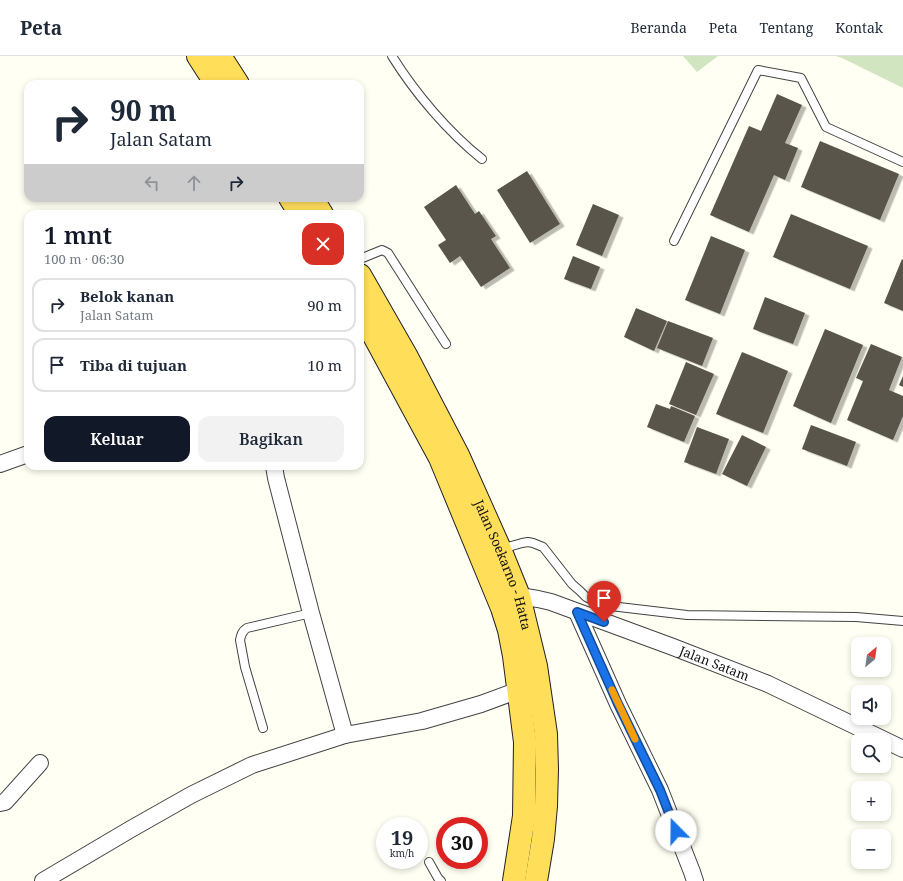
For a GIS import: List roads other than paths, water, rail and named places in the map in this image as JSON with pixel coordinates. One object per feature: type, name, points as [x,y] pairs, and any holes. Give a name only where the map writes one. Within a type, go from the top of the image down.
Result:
[{"type":"highway","points":[[198,56],[213,80]]},
{"type":"highway","points":[[220,56],[235,80]]},
{"type":"highway","name":"Jalan Soekarno - Hatta","points":[[364,296],[369,322],[440,458],[482,558],[509,630],[519,690],[525,742],[524,816],[514,881]]},
{"type":"highway","name":"Jalan Soekarno - Hatta","points":[[369,322],[407,357],[458,455],[500,549],[518,596],[536,666],[546,734],[546,806],[543,839],[536,881]]},
{"type":"street","points":[[0,464],[24,455]]},
{"type":"street","points":[[275,470],[310,613],[345,735]]},
{"type":"street","name":"Jalan Satam","points":[[518,596],[543,600],[673,647],[768,684],[903,749]]},
{"type":"street","points":[[577,612],[618,704],[660,790],[695,881]]},
{"type":"street","points":[[43,881],[124,833],[191,796],[252,765],[345,735],[422,721],[481,704],[519,690]]},
{"type":"street","points":[[0,803],[5,802],[40,763]]},
{"type":"lane","points":[[392,56],[405,76],[438,117],[469,149],[482,159]]},
{"type":"lane","points":[[674,241],[758,70],[801,78],[826,126],[903,162]]},
{"type":"lane","points":[[364,257],[382,250],[388,253],[446,344]]},
{"type":"lane","points":[[500,549],[528,542],[542,547],[580,592],[586,597],[602,605],[687,615],[856,617],[903,621]]},
{"type":"lane","points":[[263,728],[245,667],[240,640],[241,636],[247,628],[310,613]]},
{"type":"lane","points":[[429,862],[441,881]]}]
